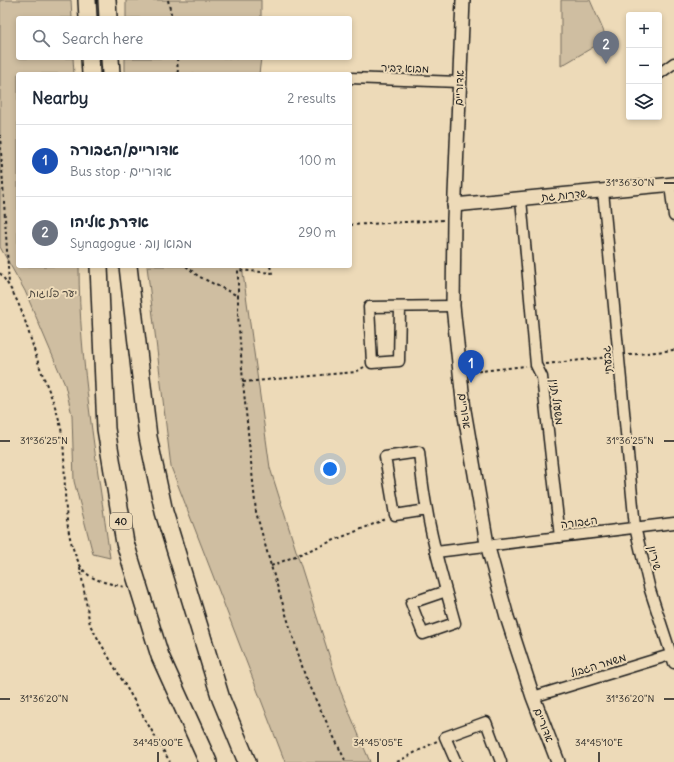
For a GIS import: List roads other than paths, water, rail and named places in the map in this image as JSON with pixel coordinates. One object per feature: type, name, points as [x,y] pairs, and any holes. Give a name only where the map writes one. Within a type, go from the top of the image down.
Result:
[{"type":"highway","points":[[87,0],[88,16]]},
{"type":"highway","points":[[107,0],[108,16]]},
{"type":"highway","points":[[90,60],[91,72]]},
{"type":"highway","points":[[110,60],[111,72]]},
{"type":"highway","name":"40","points":[[99,268],[106,429],[125,543],[138,591],[160,656],[208,762]]},
{"type":"highway","points":[[128,268],[148,437],[164,512],[221,699],[247,762]]},
{"type":"street","name":"אדוריים","points":[[463,0],[454,205],[453,306],[464,410],[487,544],[507,617],[533,697],[558,762]]},
{"type":"street","points":[[662,72],[674,63]]},
{"type":"street","name":"מבוא דביר","points":[[352,78],[460,82]]},
{"type":"street","points":[[672,184],[674,216]]},
{"type":"street","name":"שדרות גת","points":[[454,205],[672,184]]},
{"type":"street","name":"גבעתי","points":[[603,191],[636,527]]},
{"type":"street","name":"משעול תנין","points":[[521,199],[536,365],[542,377],[560,537]]},
{"type":"street","points":[[400,308],[399,361],[372,363],[369,307],[400,308],[453,306]]},
{"type":"street","points":[[427,510],[395,515],[385,457],[419,452],[427,510],[436,552],[455,623],[423,634],[411,603],[446,591]]},
{"type":"street","name":"הגבורה","points":[[436,552],[487,544],[674,523]]},
{"type":"street","name":"שיריון","points":[[636,527],[650,590],[672,659]]},
{"type":"street","name":"משמר הגבול","points":[[533,697],[672,659]]},
{"type":"street","points":[[456,762],[445,736],[486,722],[497,761]]},
{"type":"place","name":"אדרת אליהו","points":[[606,64]]},
{"type":"place","name":"אדוריים/הגבורה","points":[[471,383]]},
{"type":"park label","name":"יער פלוגות","points":[[53,293]]}]
